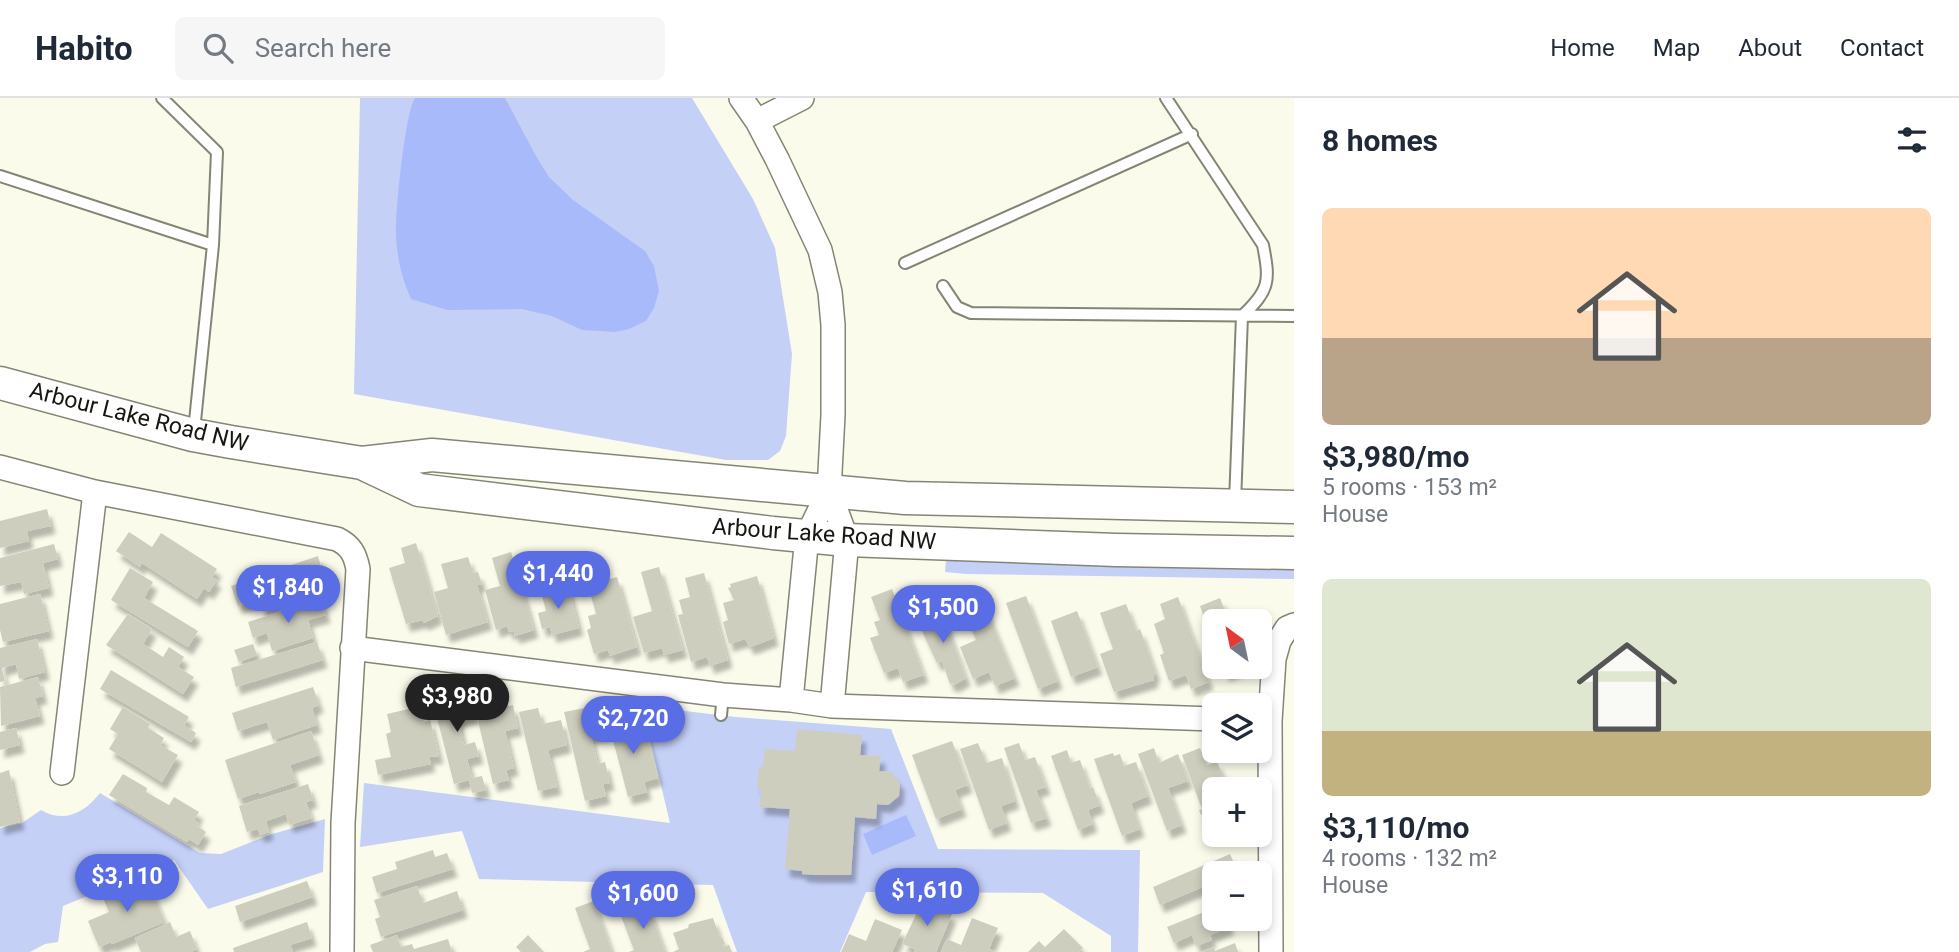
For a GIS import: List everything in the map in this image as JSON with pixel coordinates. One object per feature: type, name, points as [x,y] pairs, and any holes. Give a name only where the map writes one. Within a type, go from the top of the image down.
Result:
[{"type":"street","points":[[741,98],[757,121],[820,250],[830,292],[833,325],[833,415],[829,491],[807,536],[791,700]]},
{"type":"street","points":[[757,121],[802,98]]},
{"type":"street","name":"Arbour Lake Road NW","points":[[0,383],[193,435],[362,463],[432,455],[918,499],[1294,507]]},
{"type":"street","name":"Arbour Lake Road NW","points":[[362,463],[419,490],[847,540],[1116,550],[1294,553]]},
{"type":"street","points":[[0,467],[95,492],[337,539],[348,544],[355,555],[358,569],[343,822],[342,952]]},
{"type":"street","points":[[829,491],[847,540],[832,706]]},
{"type":"street","points":[[62,773],[95,492]]},
{"type":"street","points":[[1269,693],[1279,641],[1287,628],[1294,625]]},
{"type":"street","points":[[352,648],[722,705],[791,700],[832,706],[1202,719]]},
{"type":"street","points":[[1266,763],[1271,952]]},
{"type":"lane","points":[[162,98],[217,152],[213,245],[193,435]]},
{"type":"lane","points":[[1166,98],[1263,245],[1268,273],[1261,299],[1242,316],[1234,506]]},
{"type":"lane","points":[[905,263],[1192,134]]},
{"type":"lane","points":[[0,176],[213,245]]},
{"type":"lane","points":[[943,286],[957,307],[971,313],[1294,316]]},
{"type":"shaded area","points":[[360,98],[692,98],[753,199],[775,248],[792,354],[786,436],[780,451],[768,460],[726,460],[354,394]]},
{"type":"shaded area","points":[[946,560],[1294,568],[1294,579],[966,574],[945,572]]},
{"type":"shaded area","points":[[642,706],[736,717],[891,729],[938,849],[1140,850],[1138,952],[1111,952],[1111,936],[1043,893],[866,892],[840,952],[737,952],[713,885],[479,879],[462,831],[360,847],[364,783],[670,823]]},
{"type":"shaded area","points":[[100,793],[200,853],[221,854],[272,834],[325,819],[323,872],[208,909],[174,860],[63,906],[58,942],[45,944],[30,952],[0,952],[0,828],[22,823],[41,810],[58,816],[74,814],[88,806]]},
{"type":"water","points":[[415,98],[505,98],[549,177],[573,200],[645,251],[654,266],[659,291],[654,308],[646,321],[615,332],[582,330],[552,316],[522,309],[447,310],[411,299],[399,260],[396,225],[404,142]]},
{"type":"water","points":[[906,815],[916,836],[872,855],[863,834]]},
{"type":"building","points":[[47,509],[51,526],[27,531],[29,541],[0,548],[0,521]]},
{"type":"building","points":[[129,532],[152,547],[161,533],[217,569],[212,577],[217,580],[209,592],[204,588],[197,599],[142,563],[140,567],[116,551]]},
{"type":"building","points":[[416,543],[438,616],[424,623],[423,620],[406,624],[389,568],[405,563],[401,548]]},
{"type":"building","points":[[54,544],[58,559],[43,563],[49,588],[24,594],[21,582],[0,586],[0,558]]},
{"type":"building","points":[[511,552],[534,630],[515,636],[514,631],[509,632],[507,626],[496,630],[485,590],[500,586],[492,558]]},
{"type":"building","points":[[318,556],[326,592],[298,601],[293,588],[273,594],[277,606],[262,611],[259,599],[238,606],[231,586],[249,580],[245,569],[259,565],[262,575]]},
{"type":"building","points":[[468,557],[473,573],[478,572],[482,584],[477,585],[488,622],[446,635],[434,592],[448,588],[441,564]]},
{"type":"building","points":[[659,567],[683,650],[664,655],[662,648],[644,653],[633,617],[652,611],[641,572]]},
{"type":"building","points":[[130,568],[153,582],[144,598],[198,631],[188,647],[111,600]]},
{"type":"building","points":[[704,573],[728,660],[710,666],[707,657],[691,662],[678,615],[683,614],[679,600],[690,597],[685,578]]},
{"type":"building","points":[[757,576],[774,638],[750,647],[745,639],[729,644],[723,622],[728,620],[723,603],[734,600],[728,588],[731,587],[730,584]]},
{"type":"building","points":[[617,577],[637,647],[610,656],[608,650],[594,654],[587,630],[591,628],[588,616],[596,614],[588,585]]},
{"type":"building","points":[[568,585],[579,628],[552,635],[550,627],[542,629],[538,613],[546,611],[541,592]]},
{"type":"building","points":[[892,589],[924,675],[903,682],[898,668],[884,673],[870,638],[879,635],[874,622],[880,620],[871,597]]},
{"type":"building","points":[[40,594],[49,631],[3,642],[0,604]]},
{"type":"building","points":[[980,594],[1015,678],[995,686],[989,672],[973,679],[960,647],[976,640],[960,602]]},
{"type":"building","points":[[1026,596],[1058,681],[1038,689],[1006,603]]},
{"type":"building","points":[[1178,597],[1202,663],[1202,679],[1208,679],[1209,682],[1191,689],[1186,675],[1169,681],[1160,655],[1164,653],[1154,624],[1165,619],[1160,604]]},
{"type":"building","points":[[1220,598],[1224,609],[1202,609],[1202,612],[1200,606]]},
{"type":"building","points":[[321,599],[326,615],[308,620],[313,638],[272,651],[267,633],[253,638],[248,622]]},
{"type":"building","points":[[1126,604],[1136,631],[1140,629],[1156,674],[1153,675],[1154,680],[1114,692],[1100,654],[1113,649],[1100,613]]},
{"type":"building","points":[[940,607],[966,678],[954,685],[950,684],[942,661],[937,663],[921,629],[929,625],[924,612]]},
{"type":"building","points":[[1077,611],[1098,667],[1071,677],[1051,621]]},
{"type":"building","points":[[128,614],[152,629],[143,644],[163,657],[169,647],[184,657],[178,667],[194,677],[183,694],[106,645]]},
{"type":"building","points":[[37,639],[45,672],[19,679],[16,664],[2,668],[5,681],[0,682],[0,648]]},
{"type":"building","points":[[317,642],[323,660],[236,687],[231,668]]},
{"type":"building","points":[[253,644],[257,655],[239,662],[234,650]]},
{"type":"building","points":[[111,670],[189,717],[184,725],[196,733],[191,742],[100,689]]},
{"type":"building","points":[[38,677],[43,696],[35,698],[40,716],[1,726],[0,687]]},
{"type":"building","points":[[466,685],[474,716],[458,720],[464,745],[475,742],[479,756],[467,759],[472,778],[482,776],[486,790],[472,793],[469,780],[454,784],[431,694]]},
{"type":"building","points":[[313,687],[319,705],[312,708],[317,725],[273,740],[267,722],[238,731],[232,713]]},
{"type":"building","points":[[491,704],[493,710],[513,705],[518,728],[505,731],[514,768],[506,770],[509,780],[493,784],[475,708]]},
{"type":"building","points":[[123,707],[150,724],[148,728],[164,738],[160,745],[178,755],[162,782],[109,749],[118,734],[110,729]]},
{"type":"building","points":[[417,707],[421,723],[430,720],[439,756],[429,757],[431,764],[378,775],[375,760],[391,757],[386,734],[391,732],[387,714]]},
{"type":"building","points":[[538,708],[542,724],[561,720],[567,745],[548,750],[557,787],[538,791],[519,712]]},
{"type":"building","points":[[585,708],[587,716],[603,712],[607,732],[591,736],[598,764],[605,762],[610,783],[603,784],[606,796],[585,801],[564,712]]},
{"type":"building","points":[[628,716],[633,735],[646,732],[658,778],[644,782],[647,792],[628,797],[608,721]]},
{"type":"building","points":[[16,728],[20,745],[0,750],[0,732]]},
{"type":"building","points":[[797,729],[862,735],[860,755],[881,756],[879,771],[891,772],[900,783],[899,796],[888,805],[877,804],[876,819],[855,817],[851,875],[802,874],[802,871],[785,869],[790,809],[760,807],[761,789],[757,788],[759,767],[763,767],[765,749],[795,751]]},
{"type":"building","points":[[311,731],[319,755],[290,765],[296,782],[238,799],[225,760]]},
{"type":"building","points":[[952,741],[968,785],[955,790],[962,809],[936,819],[912,755]]},
{"type":"building","points":[[978,743],[986,763],[1002,758],[1015,801],[1001,806],[1007,823],[989,830],[960,749]]},
{"type":"building","points":[[1019,743],[1025,760],[1035,757],[1046,787],[1036,790],[1047,818],[1031,823],[1004,748]]},
{"type":"building","points":[[1154,748],[1159,763],[1178,754],[1188,781],[1168,788],[1182,825],[1167,831],[1138,754]]},
{"type":"building","points":[[1200,748],[1202,763],[1218,763],[1223,777],[1202,777],[1202,809],[1182,755]]},
{"type":"building","points":[[1067,750],[1071,763],[1080,760],[1090,789],[1093,787],[1100,805],[1088,810],[1093,824],[1078,830],[1051,756]]},
{"type":"building","points":[[1113,753],[1114,756],[1120,754],[1124,766],[1136,762],[1148,796],[1131,803],[1140,829],[1122,836],[1094,759]]},
{"type":"building","points":[[9,770],[20,822],[0,827],[0,773]]},
{"type":"building","points":[[123,774],[169,805],[174,797],[199,812],[194,820],[199,823],[197,826],[206,832],[198,845],[189,839],[187,842],[109,795]]},
{"type":"building","points":[[308,784],[313,800],[306,802],[312,818],[289,825],[286,814],[266,821],[269,832],[260,835],[258,829],[247,832],[239,806]]},
{"type":"building","points":[[433,850],[435,857],[447,853],[453,869],[377,893],[372,877],[397,869],[395,862]]},
{"type":"building","points":[[1230,854],[1233,861],[1214,861]]},
{"type":"building","points":[[1202,866],[1202,887],[1160,905],[1153,887]]},
{"type":"building","points":[[147,879],[165,922],[99,947],[88,921],[109,912],[103,898]]},
{"type":"building","points":[[307,881],[313,897],[240,922],[235,906]]},
{"type":"building","points":[[417,886],[423,903],[457,891],[463,910],[381,937],[375,919],[380,917],[374,900]]},
{"type":"building","points":[[923,900],[952,914],[936,952],[914,952],[915,949],[902,944]]},
{"type":"building","points":[[594,901],[612,952],[583,952],[590,949],[575,908]]},
{"type":"building","points":[[648,905],[665,952],[629,952],[634,950],[621,916]]},
{"type":"building","points":[[1202,913],[1202,931],[1220,931],[1210,935],[1212,940],[1196,946],[1192,935],[1174,943],[1167,927]]},
{"type":"building","points":[[713,918],[725,944],[723,947],[729,945],[732,952],[673,952],[679,949],[673,933],[688,928],[689,924]]},
{"type":"building","points":[[972,918],[998,928],[989,949],[997,952],[941,952],[947,939],[961,945]]},
{"type":"building","points":[[875,919],[902,930],[892,952],[841,952],[849,934],[866,941]]},
{"type":"building","points":[[170,922],[176,937],[190,931],[197,949],[191,952],[141,952],[135,938]]},
{"type":"building","points":[[307,922],[312,938],[290,945],[293,952],[234,952],[233,948]]},
{"type":"building","points":[[1064,929],[1083,948],[1079,952],[1028,952],[1039,941],[1045,947]]},
{"type":"building","points":[[397,935],[401,947],[412,944],[414,949],[448,939],[452,952],[373,952],[370,945]]},
{"type":"building","points":[[528,935],[544,952],[521,952],[516,947]]},
{"type":"building","points":[[1235,943],[1238,952],[1202,952],[1214,947],[1215,951]]}]
